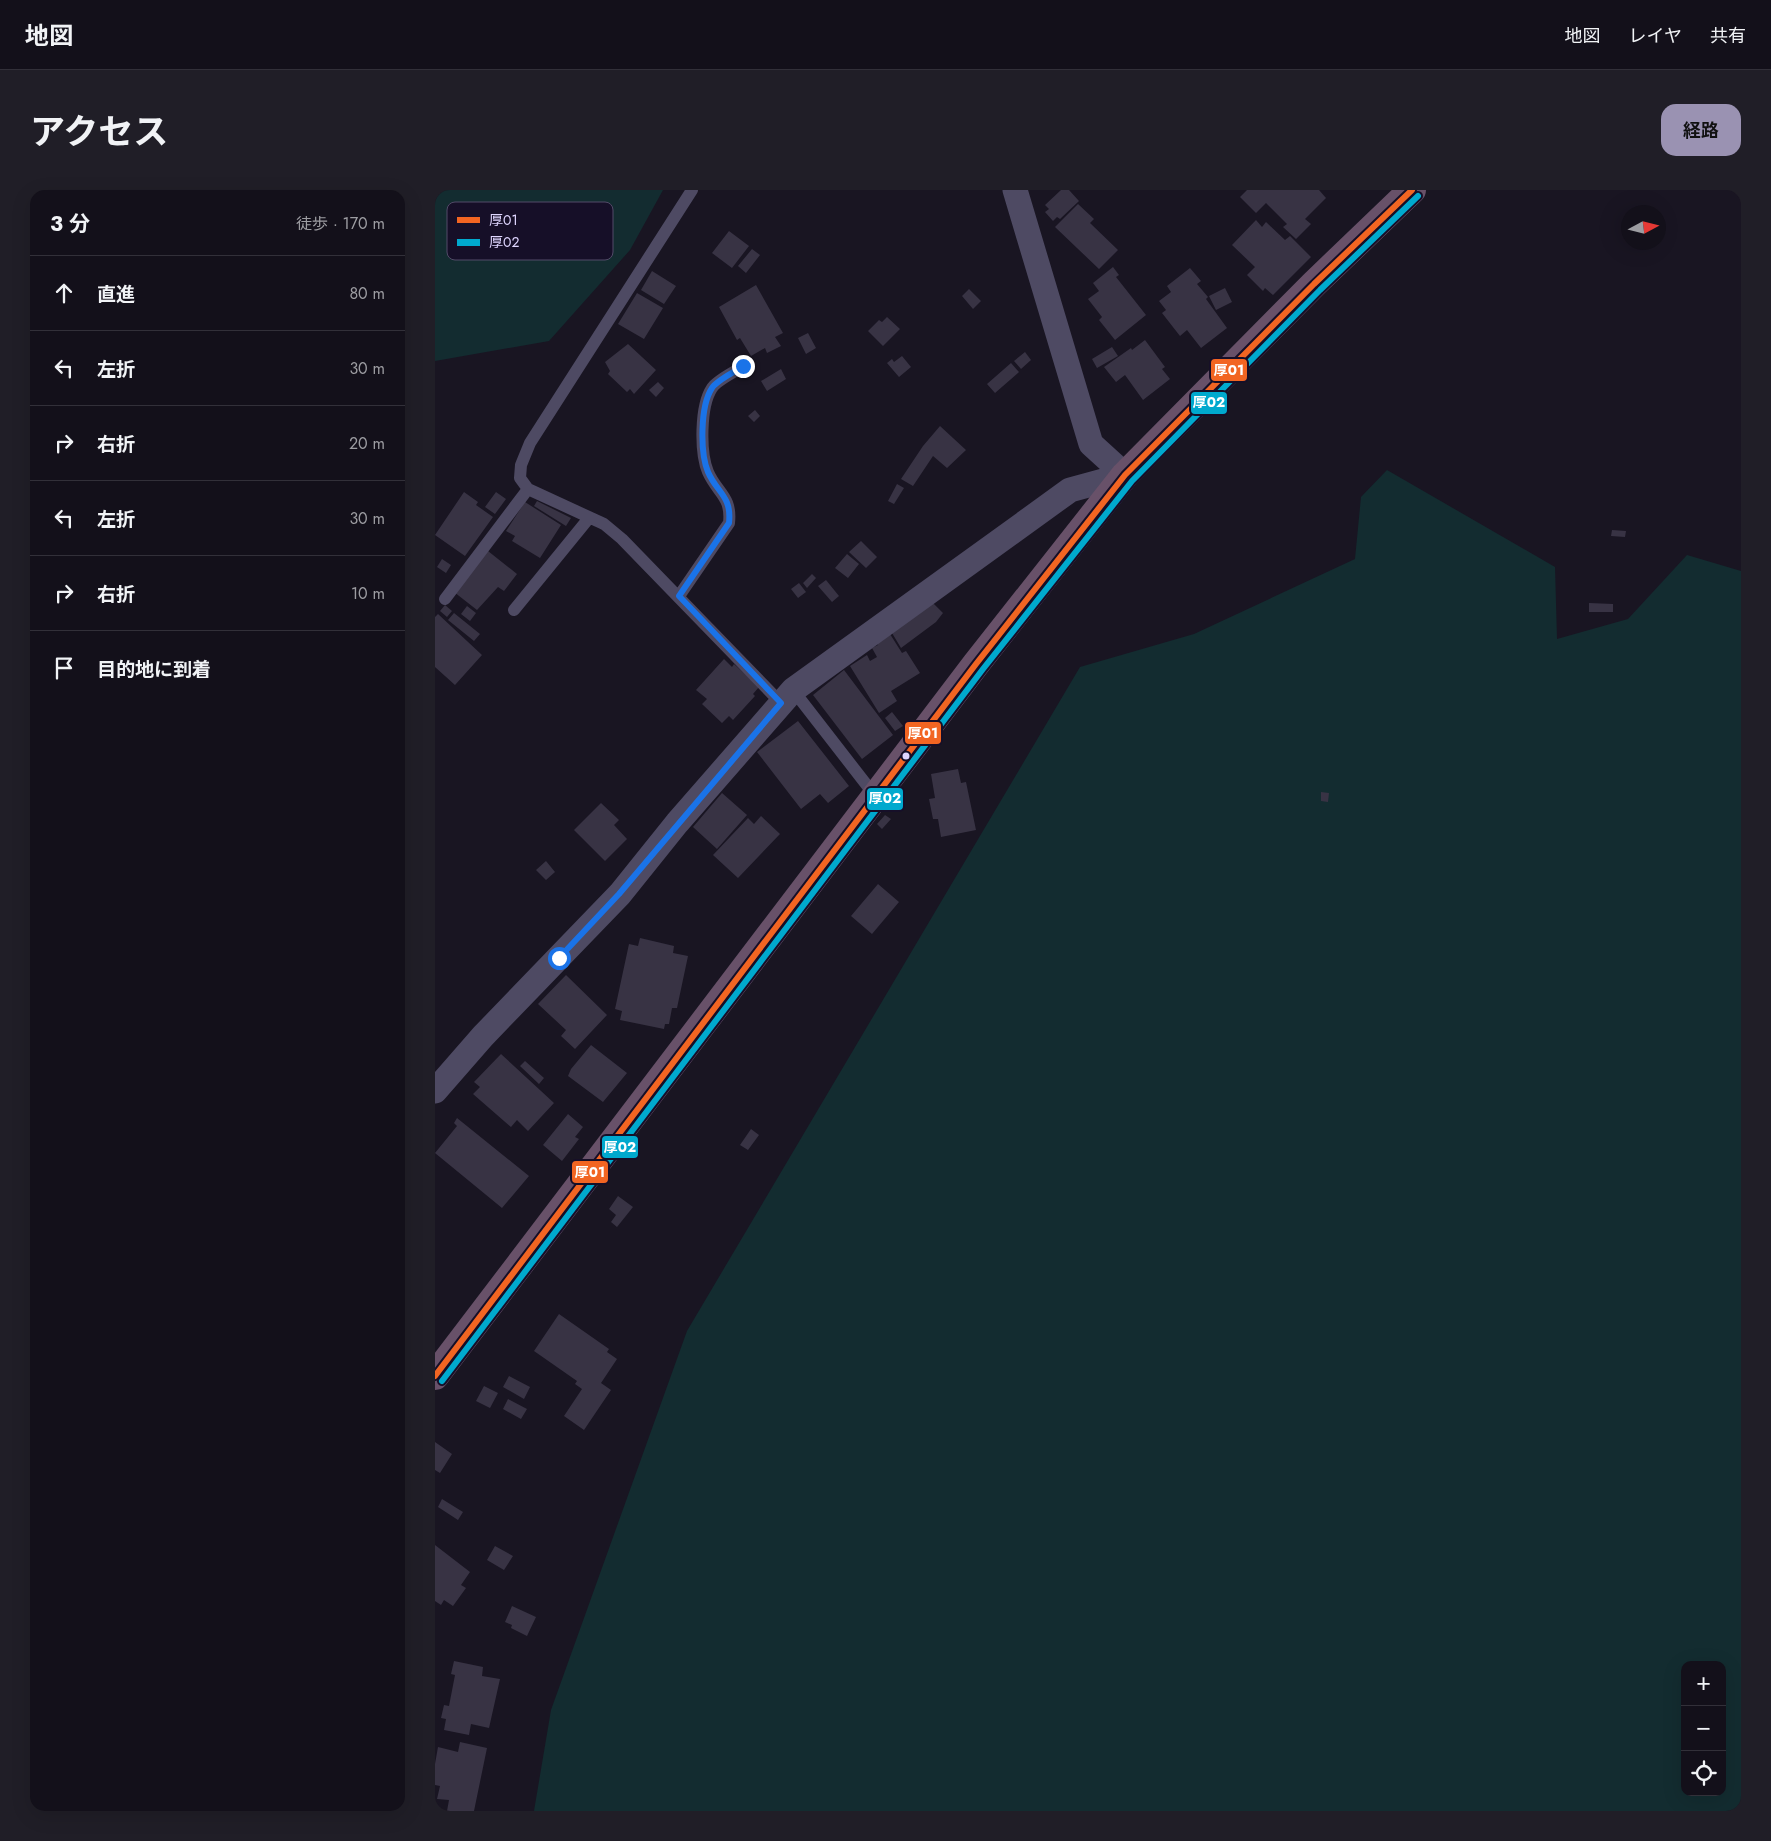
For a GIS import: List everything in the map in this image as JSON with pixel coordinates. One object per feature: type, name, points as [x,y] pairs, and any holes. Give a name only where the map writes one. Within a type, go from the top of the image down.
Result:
[{"type":"highway","points":[[435,1376],[976,664],[1125,475],[1313,284],[1412,190]]},
{"type":"street","points":[[1015,190],[1091,444],[1125,475]]},
{"type":"street","points":[[435,1091],[483,1036],[619,894],[787,696],[1070,490],[1125,475]]},
{"type":"lane","points":[[692,190],[530,443],[521,465],[521,478],[528,489],[604,524],[622,539],[679,596],[787,696],[876,797]]},
{"type":"lane","points":[[679,596],[729,523],[731,510],[727,500],[708,472],[703,451],[704,412],[712,388],[743,366]]},
{"type":"lane","points":[[445,599],[528,489]]},
{"type":"lane","points":[[514,610],[589,518]]},
{"type":"green space","points":[[435,190],[663,190],[630,250],[549,341],[435,361]]},
{"type":"green space","points":[[1387,470],[1555,567],[1557,639],[1628,619],[1687,555],[1741,571],[1741,1811],[534,1811],[551,1710],[687,1331],[1080,667],[1194,634],[1355,559],[1361,497]]},
{"type":"building","points":[[1061,190],[1069,190],[1079,201],[1060,219],[1057,217],[1053,221],[1045,212],[1049,209],[1045,205]]},
{"type":"building","points":[[1247,190],[1319,190],[1326,198],[1305,219],[1311,224],[1296,239],[1283,227],[1287,224],[1266,203],[1256,213],[1240,197]]},
{"type":"building","points":[[1078,204],[1094,219],[1090,223],[1118,250],[1099,269],[1055,227]]},
{"type":"building","points":[[1256,220],[1262,227],[1266,222],[1285,240],[1290,236],[1311,257],[1273,295],[1265,288],[1263,291],[1247,275],[1255,267],[1232,245]]},
{"type":"building","points":[[729,231],[749,246],[732,268],[712,253]]},
{"type":"building","points":[[752,249],[760,255],[746,273],[738,266]]},
{"type":"building","points":[[1113,267],[1119,275],[1116,277],[1146,315],[1115,340],[1099,320],[1102,317],[1088,299],[1099,291],[1093,283]]},
{"type":"building","points":[[1190,268],[1201,281],[1197,284],[1208,297],[1206,299],[1227,328],[1201,348],[1187,330],[1180,336],[1162,313],[1166,310],[1159,301],[1171,292],[1167,286]]},
{"type":"building","points":[[652,271],[676,286],[664,304],[641,290]]},
{"type":"building","points":[[756,285],[783,333],[775,337],[781,346],[767,353],[765,348],[751,356],[740,338],[737,340],[719,307]]},
{"type":"building","points":[[1225,288],[1232,302],[1216,310],[1209,296]]},
{"type":"building","points":[[969,289],[981,301],[973,309],[962,296]]},
{"type":"building","points":[[637,293],[663,308],[644,339],[618,324]]},
{"type":"building","points":[[887,317],[900,329],[883,346],[868,331],[879,320],[882,322]]},
{"type":"building","points":[[808,333],[816,348],[806,354],[798,338]]},
{"type":"building","points":[[1145,340],[1165,367],[1162,369],[1170,379],[1143,400],[1125,375],[1116,382],[1104,367]]},
{"type":"building","points":[[628,344],[656,370],[634,394],[630,389],[627,392],[608,374],[610,371],[605,362]]},
{"type":"building","points":[[1112,347],[1118,356],[1097,368],[1092,359]]},
{"type":"building","points":[[1025,352],[1031,360],[1021,369],[1014,361]]},
{"type":"building","points":[[902,356],[911,367],[899,377],[887,363],[892,359],[894,362]]},
{"type":"building","points":[[1011,363],[1019,372],[995,393],[987,384]]},
{"type":"building","points":[[781,369],[786,379],[767,391],[761,381]]},
{"type":"building","points":[[658,382],[664,388],[656,397],[649,390]]},
{"type":"building","points":[[755,410],[760,416],[754,422],[748,416]]},
{"type":"building","points":[[940,426],[966,450],[947,468],[933,456],[913,486],[901,479],[923,446]]},
{"type":"building","points":[[897,484],[904,488],[894,504],[888,501]]},
{"type":"building","points":[[464,492],[478,502],[476,505],[493,517],[465,556],[435,535]]},
{"type":"building","points":[[496,492],[506,499],[495,514],[485,507]]},
{"type":"building","points":[[537,501],[571,518],[566,526],[534,506]]},
{"type":"building","points":[[525,502],[561,525],[540,558],[512,541],[515,536],[506,531]]},
{"type":"building","points":[[1612,530],[1626,531],[1625,537],[1611,536]]},
{"type":"building","points":[[861,541],[877,557],[866,568],[849,552]]},
{"type":"building","points":[[488,551],[517,574],[504,591],[498,587],[477,610],[454,592]]},
{"type":"building","points":[[847,554],[859,564],[848,578],[835,568]]},
{"type":"building","points":[[442,559],[451,565],[446,573],[437,567]]},
{"type":"building","points":[[812,574],[816,578],[807,588],[803,583]]},
{"type":"building","points":[[826,580],[839,596],[832,602],[818,586]]},
{"type":"building","points":[[799,583],[806,592],[798,598],[791,589]]},
{"type":"building","points":[[933,603],[943,613],[936,622],[901,648],[892,633]]},
{"type":"building","points":[[1589,603],[1613,604],[1613,612],[1589,612]]},
{"type":"building","points":[[445,605],[452,611],[447,617],[440,611]]},
{"type":"building","points":[[467,606],[476,613],[470,621],[461,614]]},
{"type":"building","points":[[454,613],[480,634],[474,641],[448,620]]},
{"type":"building","points":[[438,614],[482,655],[455,685],[435,667],[435,617]]},
{"type":"building","points":[[890,634],[902,653],[906,651],[920,673],[891,691],[897,701],[879,713],[850,666],[867,655],[870,661],[877,657],[872,648],[878,645],[876,642]]},
{"type":"building","points":[[724,659],[732,667],[734,664],[759,687],[753,694],[755,696],[733,720],[729,716],[722,723],[702,704],[707,699],[696,690]]},
{"type":"building","points":[[844,670],[893,735],[862,759],[813,695]]},
{"type":"building","points":[[892,712],[903,726],[895,731],[885,718]]},
{"type":"building","points":[[798,721],[849,786],[828,803],[820,794],[801,809],[757,752]]},
{"type":"building","points":[[958,769],[961,783],[966,782],[976,830],[941,837],[938,819],[933,819],[929,799],[935,798],[931,774]]},
{"type":"building","points":[[1321,792],[1329,793],[1328,802],[1321,801]]},
{"type":"building","points":[[722,793],[747,815],[717,849],[693,827]]},
{"type":"building","points":[[601,803],[619,820],[614,825],[627,839],[605,861],[574,830]]},
{"type":"building","points":[[885,815],[891,819],[882,829],[877,824]]},
{"type":"building","points":[[761,816],[780,834],[738,878],[713,855],[748,818],[754,824]]},
{"type":"building","points":[[546,861],[555,872],[546,880],[536,870]]},
{"type":"building","points":[[878,884],[899,902],[872,934],[851,916]]},
{"type":"building","points":[[640,938],[674,946],[673,953],[688,956],[677,1008],[672,1008],[669,1024],[665,1024],[664,1029],[620,1020],[622,1011],[615,1009],[629,944],[638,946]]},
{"type":"building","points":[[566,975],[607,1015],[575,1049],[561,1036],[566,1030],[538,1004]]},
{"type":"building","points":[[591,1045],[627,1073],[603,1102],[568,1076],[571,1069]]},
{"type":"building","points":[[501,1054],[554,1103],[528,1131],[517,1120],[511,1127],[473,1094],[480,1087],[474,1082]]},
{"type":"building","points":[[525,1061],[544,1078],[539,1084],[520,1066]]},
{"type":"building","points":[[568,1114],[583,1127],[575,1137],[579,1139],[562,1161],[543,1145]]},
{"type":"building","points":[[457,1118],[529,1176],[502,1208],[435,1153],[457,1126],[454,1123]]},
{"type":"building","points":[[751,1129],[759,1135],[748,1150],[740,1145]]},
{"type":"building","points":[[618,1196],[633,1207],[617,1227],[611,1222],[616,1215],[609,1209]]},
{"type":"building","points":[[559,1314],[609,1349],[607,1352],[617,1359],[601,1383],[611,1390],[584,1430],[564,1416],[582,1389],[575,1384],[577,1381],[534,1351]]},
{"type":"building","points":[[509,1376],[530,1387],[524,1399],[503,1387]]},
{"type":"building","points":[[484,1386],[498,1393],[490,1408],[476,1401]]},
{"type":"building","points":[[508,1399],[527,1409],[521,1419],[503,1409]]},
{"type":"building","points":[[435,1442],[452,1454],[440,1473],[435,1470]]},
{"type":"building","points":[[442,1499],[463,1512],[458,1520],[438,1507]]},
{"type":"building","points":[[435,1545],[470,1572],[461,1585],[466,1588],[453,1606],[444,1600],[441,1605],[435,1601]]},
{"type":"building","points":[[495,1546],[513,1556],[504,1570],[487,1560]]},
{"type":"building","points":[[512,1606],[536,1617],[527,1636],[511,1628],[512,1625],[505,1622]]},
{"type":"building","points":[[454,1661],[483,1667],[482,1676],[500,1679],[489,1728],[471,1724],[469,1735],[444,1730],[446,1719],[441,1718],[444,1705],[449,1706],[455,1675],[451,1674]]},
{"type":"building","points":[[460,1742],[487,1748],[474,1811],[447,1811],[449,1800],[437,1799],[440,1786],[435,1785],[435,1764],[438,1747],[458,1752]]},
{"type":"transit line","name":"厚01","points":[[435,1376],[976,664],[1125,475],[1314,284],[1412,190]]},
{"type":"transit line","name":"厚02","points":[[442,1381],[983,669],[1132,481],[1320,290],[1418,196]]},
{"type":"route","points":[[559,958],[619,894],[781,703],[679,596],[729,523],[731,510],[727,500],[708,472],[703,451],[704,412],[712,388],[743,366]]}]
